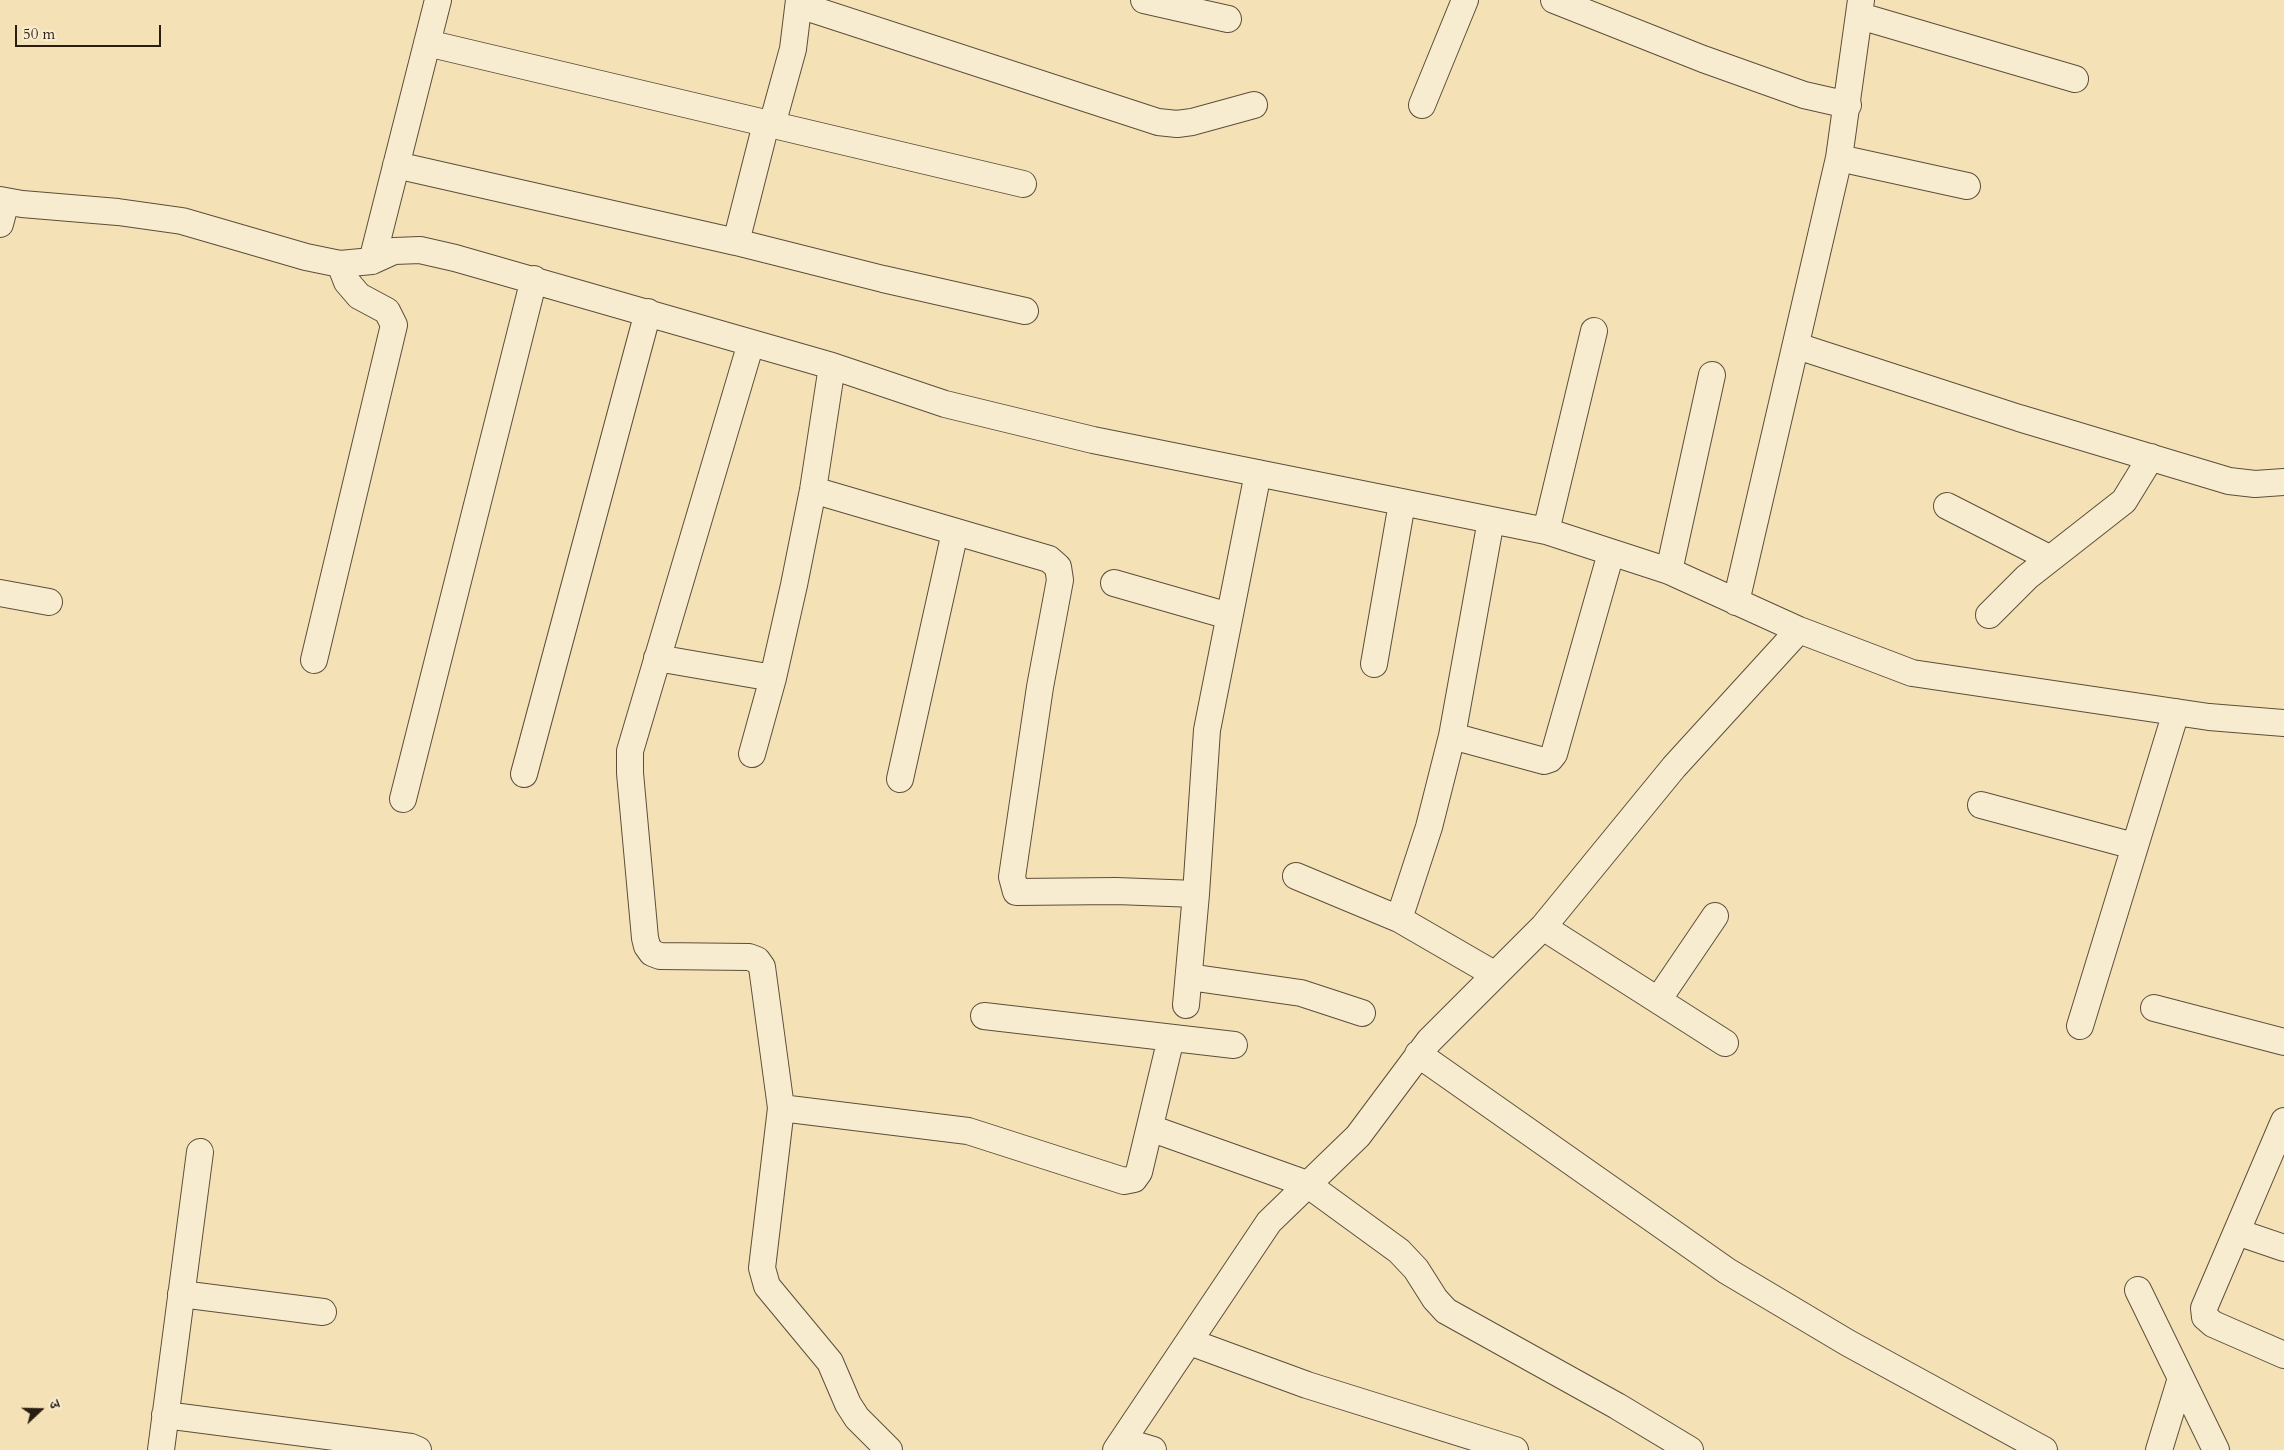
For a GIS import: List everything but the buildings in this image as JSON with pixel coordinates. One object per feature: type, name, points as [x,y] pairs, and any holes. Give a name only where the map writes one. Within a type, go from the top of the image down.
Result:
[{"type":"street","points":[[372,261],[438,0]]},
{"type":"street","points":[[1144,0],[1228,19]]},
{"type":"street","points":[[1422,105],[1465,0]]},
{"type":"street","points":[[1554,0],[1703,59],[1804,95],[1848,105]]},
{"type":"street","points":[[736,242],[792,49],[799,3],[1158,122],[1177,124],[1192,122],[1254,105]]},
{"type":"street","points":[[1736,602],[1797,346],[1839,158],[1848,105],[1860,8],[2075,79]]},
{"type":"street","points":[[427,44],[1023,184]]},
{"type":"street","points":[[1839,158],[1967,186]]},
{"type":"street","points":[[396,165],[736,242],[882,279],[1025,312]]},
{"type":"street","points":[[2,208],[118,212],[182,221],[306,258],[340,264],[372,261],[394,251],[420,250],[534,279],[648,312],[832,366],[954,406],[1093,440],[1546,531],[1669,570],[1799,630],[1912,672],[2176,712],[2284,723]]},
{"type":"street","points":[[314,660],[394,325],[387,311],[359,296],[347,282],[340,264]]},
{"type":"street","points":[[403,800],[534,279]]},
{"type":"street","points":[[524,774],[648,312]]},
{"type":"street","points":[[1546,531],[1594,331]]},
{"type":"street","points":[[751,343],[630,751],[630,773],[647,946],[652,953],[660,956],[749,957],[757,960],[762,967],[765,977],[782,1108],[762,1268],[767,1286],[830,1362],[848,1404],[857,1418],[889,1450]]},
{"type":"street","points":[[1797,346],[2019,418],[2241,484],[2284,482]]},
{"type":"street","points":[[752,754],[773,678],[794,584],[813,490],[832,366]]},
{"type":"street","points":[[1669,570],[1712,374]]},
{"type":"street","points":[[1989,615],[2049,558],[2124,501],[2151,457]]},
{"type":"street","points":[[1186,1005],[1196,894],[1207,730],[1258,473]]},
{"type":"street","points":[[813,490],[1049,559],[1058,567],[1060,580],[1027,774],[1012,876],[1016,892],[1116,891],[1196,894]]},
{"type":"street","points":[[1374,664],[1402,502]]},
{"type":"street","points":[[1947,506],[2049,558]]},
{"type":"street","points":[[1399,919],[1428,827],[1452,736],[1491,520]]},
{"type":"street","points":[[900,779],[955,532]]},
{"type":"street","points":[[1452,736],[1544,761],[1550,759],[1554,754],[1611,553]]},
{"type":"street","points":[[1114,583],[1229,616]]},
{"type":"street","points":[[0,594],[50,602]]},
{"type":"street","points":[[1153,1450],[1120,1445],[1269,1222],[1358,1136],[1418,1054],[1494,974],[1542,927],[1674,767],[1799,630]]},
{"type":"street","points":[[657,658],[773,678]]},
{"type":"street","points":[[2080,1026],[2176,712]]},
{"type":"street","points":[[1981,804],[2134,846]]},
{"type":"street","points":[[1296,876],[1399,919],[1494,974]]},
{"type":"street","points":[[1658,1000],[1715,916]]},
{"type":"street","points":[[1542,927],[1726,1043]]},
{"type":"street","points":[[1189,977],[1301,994],[1362,1013]]},
{"type":"street","points":[[2154,1008],[2284,1042]]},
{"type":"street","points":[[984,1016],[1234,1046]]},
{"type":"street","points":[[782,1108],[968,1131],[1124,1182],[1134,1179],[1139,1172],[1171,1038]]},
{"type":"street","points":[[1418,1054],[1727,1271],[1848,1343],[2044,1450]]},
{"type":"street","points":[[2283,1127],[2204,1308],[2205,1317],[2213,1324],[2284,1355]]},
{"type":"street","points":[[1150,1128],[1308,1184],[1400,1251],[1416,1269],[1435,1299],[1446,1311],[1617,1406],[1690,1450]]},
{"type":"street","points":[[161,1450],[200,1152]]},
{"type":"street","points":[[2237,1232],[2284,1248]]},
{"type":"street","points":[[2138,1290],[2216,1450]]},
{"type":"street","points":[[181,1294],[323,1312]]},
{"type":"street","points":[[1190,1342],[1306,1385],[1515,1450]]},
{"type":"street","points":[[2159,1450],[2181,1378]]},
{"type":"street","points":[[165,1415],[347,1444],[411,1447],[418,1450]]}]
